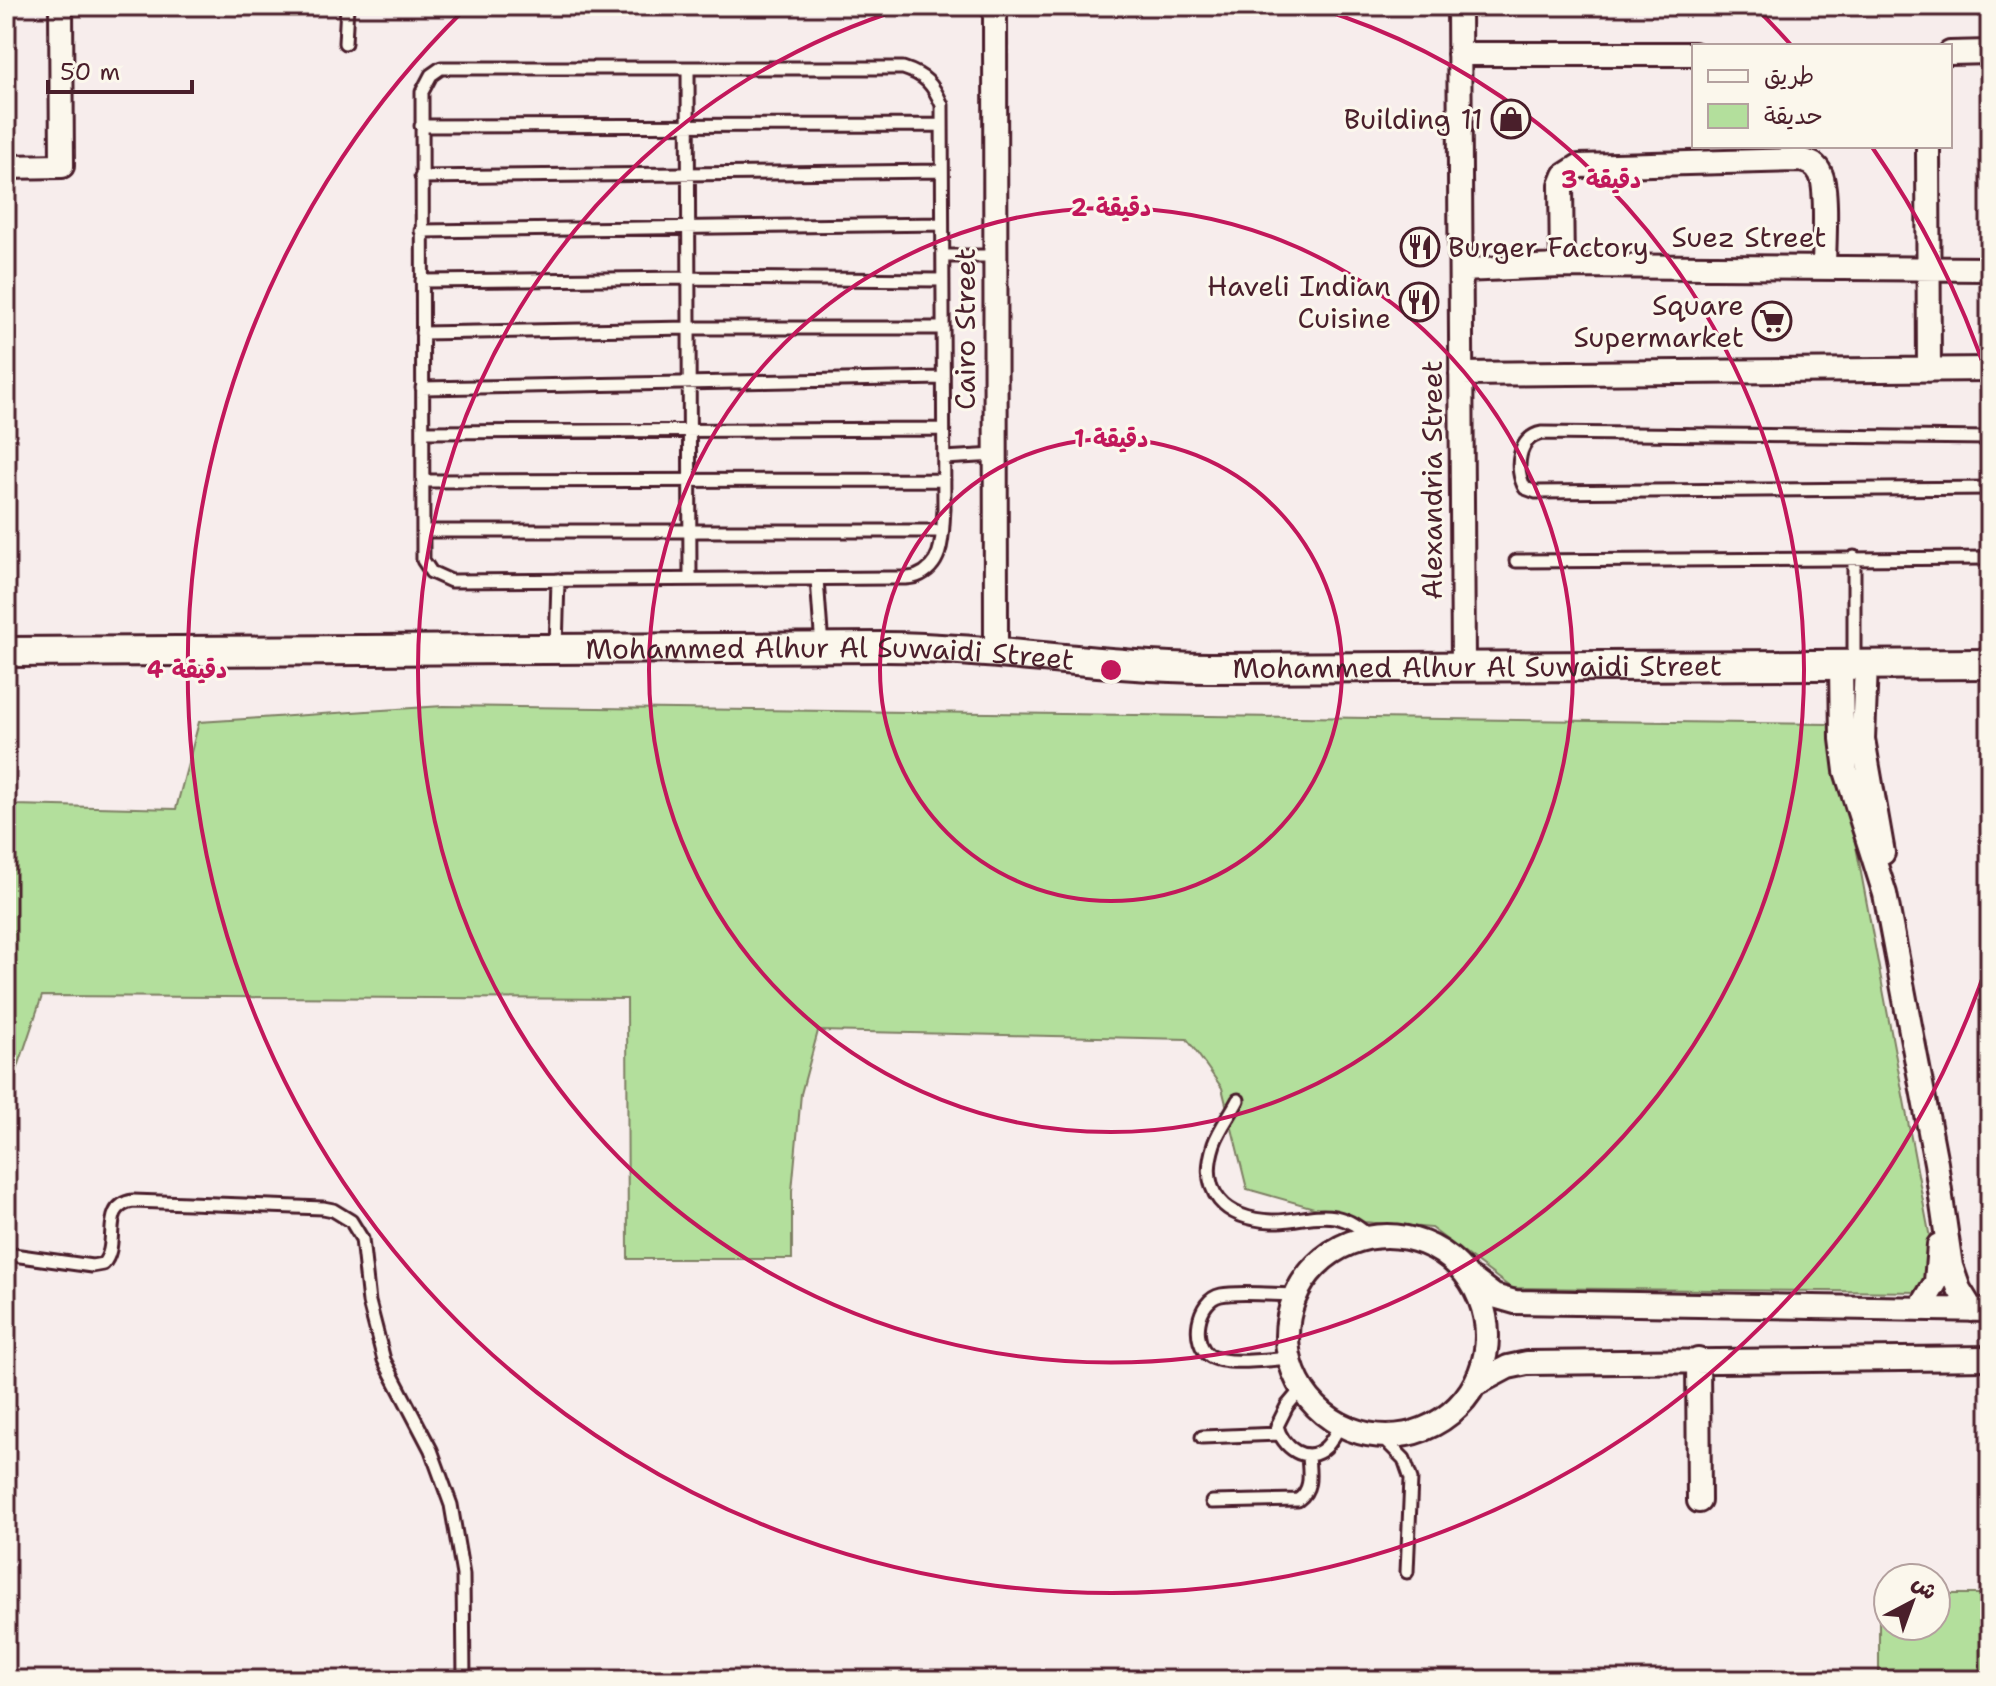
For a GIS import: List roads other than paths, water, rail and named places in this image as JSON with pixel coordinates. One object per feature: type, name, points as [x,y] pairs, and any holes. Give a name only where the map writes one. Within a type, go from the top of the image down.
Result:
[{"type":"street","points":[[6,167],[62,166],[61,6]]},
{"type":"street","name":"Cairo Street","points":[[995,6],[996,651]]},
{"type":"street","name":"Alexandria Street","points":[[1459,6],[1463,665]]},
{"type":"street","points":[[1952,53],[1990,52]]},
{"type":"street","points":[[1459,54],[1692,54]]},
{"type":"street","points":[[1928,148],[1929,370]]},
{"type":"street","points":[[1562,266],[1561,185],[1565,175],[1579,166],[1795,160],[1810,162],[1821,173],[1823,180],[1824,268]]},
{"type":"street","name":"Suez Street","points":[[1461,270],[1562,266],[1990,269]]},
{"type":"street","points":[[1461,374],[1990,369]]},
{"type":"street","name":"Mohammed Alhur Al Suwaidi Street","points":[[6,652],[916,647],[996,651],[1057,660],[1163,668],[1990,664]]},
{"type":"street","points":[[1854,665],[1853,739],[1881,838],[1885,894],[1936,1163],[1954,1278],[1981,1310]]},
{"type":"street","points":[[1920,1309],[1932,1291],[1938,1272],[1944,1220]]},
{"type":"street","points":[[1468,1277],[1481,1301],[1487,1329],[1485,1357],[1476,1384],[1459,1407],[1441,1420],[1405,1435],[1380,1435],[1341,1425],[1315,1405],[1296,1378],[1287,1346],[1289,1314],[1301,1283],[1323,1259],[1351,1242],[1383,1235],[1415,1239],[1444,1254],[1494,1296],[1515,1302],[1981,1310]]},
{"type":"street","points":[[1476,1384],[1508,1367],[1527,1363],[1990,1358]]},
{"type":"street","points":[[1698,1360],[1699,1501]]},
{"type":"lane","points":[[345,43],[347,6]]},
{"type":"lane","points":[[441,68],[903,68],[919,73],[934,85],[942,105],[942,125],[944,480],[942,547],[933,563],[917,576],[817,579],[451,581],[431,572],[423,560],[421,126],[422,92],[431,75],[441,68]]},
{"type":"lane","points":[[688,68],[690,579]]},
{"type":"lane","points":[[421,126],[942,125]]},
{"type":"lane","points":[[421,177],[942,171]]},
{"type":"lane","points":[[421,231],[942,224]]},
{"type":"lane","points":[[943,256],[995,256]]},
{"type":"lane","points":[[422,281],[689,278],[943,280]]},
{"type":"lane","points":[[422,333],[689,328],[943,328]]},
{"type":"lane","points":[[422,388],[943,378]]},
{"type":"lane","points":[[423,432],[942,429]]},
{"type":"lane","points":[[1990,438],[1542,433],[1525,441],[1520,466],[1520,480],[1525,488],[1536,492],[1990,488]]},
{"type":"lane","points":[[944,458],[996,455]]},
{"type":"lane","points":[[423,481],[944,480]]},
{"type":"lane","points":[[423,531],[942,531]]},
{"type":"lane","points":[[1854,557],[1854,665]]},
{"type":"lane","points":[[1516,561],[1990,558]]},
{"type":"lane","points":[[817,579],[822,647]]},
{"type":"lane","points":[[555,650],[558,580]]},
{"type":"lane","points":[[1238,1100],[1214,1144],[1210,1172],[1212,1191],[1223,1207],[1244,1218],[1275,1222],[1331,1216],[1351,1222],[1372,1238]]},
{"type":"lane","points":[[6,1254],[92,1266],[103,1264],[110,1255],[114,1213],[122,1204],[133,1201],[323,1208],[351,1221],[362,1239],[369,1302],[384,1360],[427,1440],[451,1505],[463,1575],[464,1680]]},
{"type":"lane","points":[[1291,1358],[1223,1361],[1209,1356],[1201,1346],[1198,1318],[1206,1303],[1220,1295],[1297,1295]]},
{"type":"lane","points":[[1303,1387],[1287,1406],[1277,1426],[1282,1442],[1296,1453],[1308,1456],[1325,1447],[1341,1425]]},
{"type":"lane","points":[[1202,1437],[1279,1434]]},
{"type":"lane","points":[[1380,1435],[1404,1459],[1411,1479],[1407,1572]]},
{"type":"lane","points":[[1212,1502],[1298,1500],[1306,1495],[1309,1487],[1308,1456]]},
{"type":"place","name":"Building 11","points":[[1511,119]]},
{"type":"place","name":"Burger Factory","points":[[1420,247]]},
{"type":"place","name":"Haveli Indian Cuisine","points":[[1419,302]]},
{"type":"place","name":"Square Supermarket","points":[[1772,321]]}]
